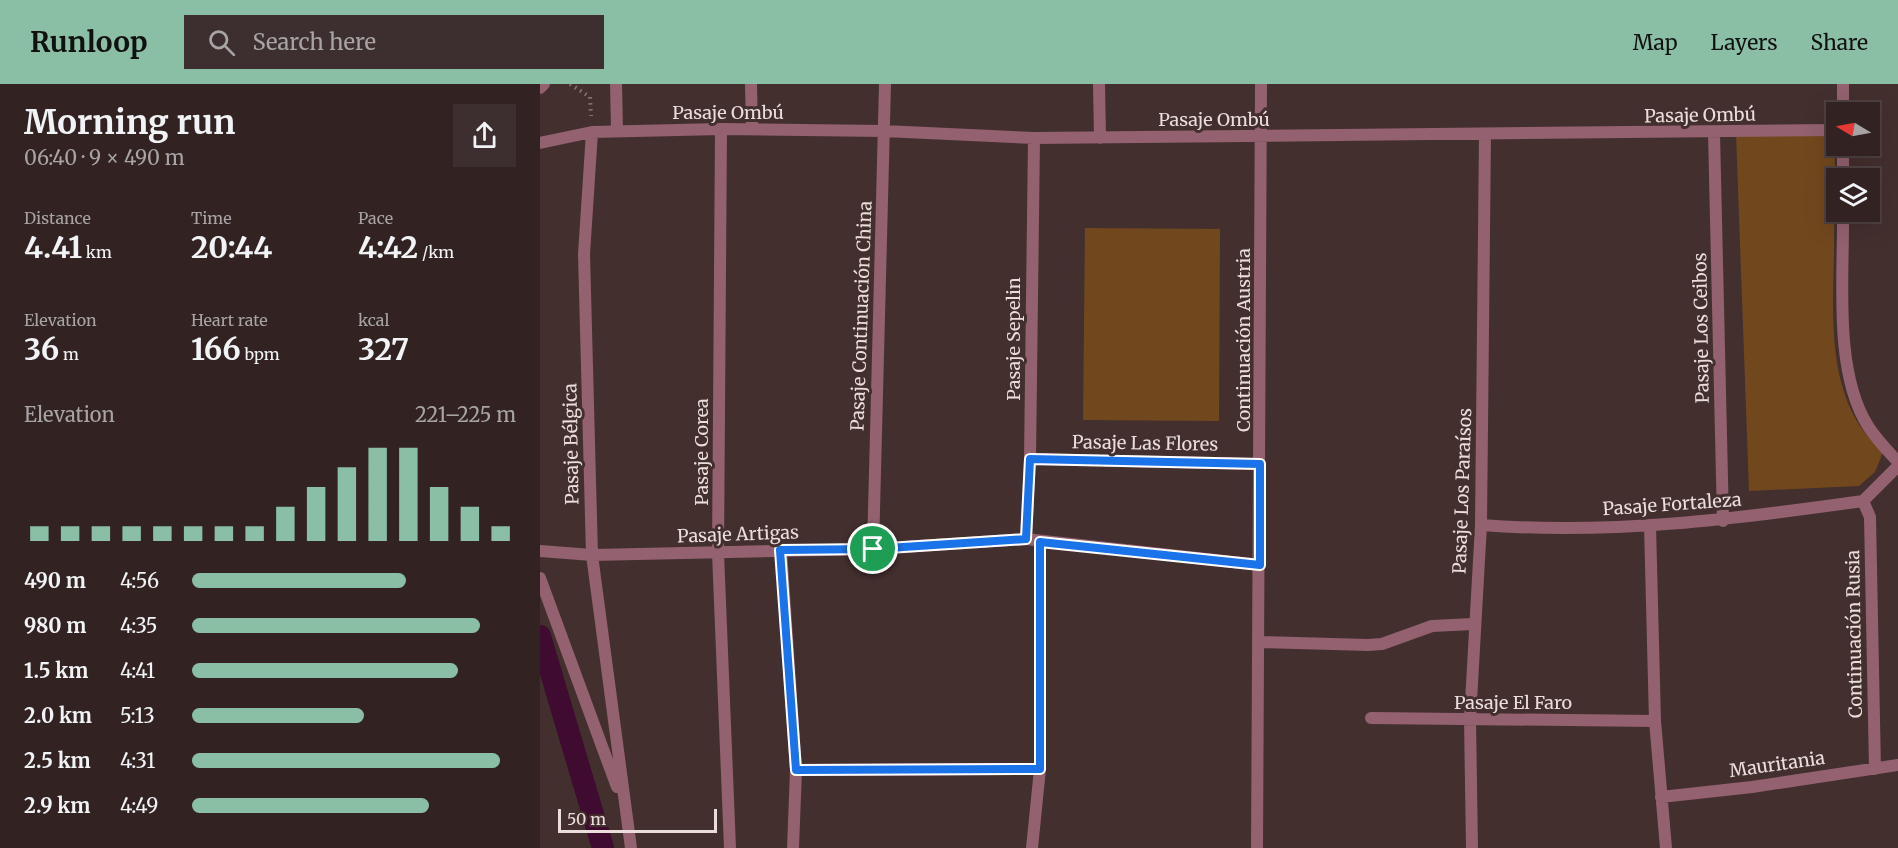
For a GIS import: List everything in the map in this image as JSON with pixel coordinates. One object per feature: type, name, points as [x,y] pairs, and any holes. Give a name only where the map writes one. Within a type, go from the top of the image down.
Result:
[{"type":"street","points":[[540,88],[544,84]]},
{"type":"street","points":[[616,84],[617,130]]},
{"type":"street","points":[[750,84],[752,129]]},
{"type":"street","name":"Pasaje Continuación China","points":[[873,549],[885,84]]},
{"type":"street","points":[[1099,84],[1100,138]]},
{"type":"street","name":"Continuación Austria","points":[[1257,848],[1262,84]]},
{"type":"street","points":[[1843,84],[1843,102]]},
{"type":"street","name":"Pasaje Corea","points":[[721,129],[718,553],[730,848]]},
{"type":"street","name":"Pasaje Ombú","points":[[592,132],[752,129],[1100,138],[1714,134],[1826,130]]},
{"type":"street","points":[[540,143],[592,132]]},
{"type":"street","name":"Pasaje Bélgica","points":[[592,132],[584,254],[592,555],[631,848]]},
{"type":"street","name":"Pasaje Los Paraísos","points":[[1472,848],[1470,719],[1473,624],[1481,525],[1485,134]]},
{"type":"street","name":"Pasaje Los Ceibos","points":[[1714,134],[1724,521]]},
{"type":"street","name":"Pasaje Sepelin","points":[[1026,539],[1030,459],[1034,138]]},
{"type":"street","points":[[1843,222],[1844,344],[1847,371],[1856,401],[1868,426],[1898,464],[1863,501]]},
{"type":"street","name":"Pasaje Las Flores","points":[[1030,459],[1260,464]]},
{"type":"street","name":"Pasaje Fortaleza","points":[[1481,525],[1540,529],[1724,521],[1863,501]]},
{"type":"street","name":"Continuación Rusia","points":[[1863,501],[1870,517],[1875,769]]},
{"type":"street","points":[[1650,525],[1655,721],[1666,848]]},
{"type":"street","name":"Pasaje Artigas","points":[[540,551],[592,555],[718,553],[873,549],[1026,539],[1260,565]]},
{"type":"street","points":[[1032,848],[1040,769],[1040,542]]},
{"type":"street","points":[[780,550],[796,770],[793,848]]},
{"type":"street","name":"Pasaje Bélgica","points":[[540,578],[624,808]]},
{"type":"street","points":[[1259,642],[1382,644],[1432,626],[1473,624]]},
{"type":"street","name":"Pasaje El Faro","points":[[1371,718],[1655,721]]},
{"type":"street","name":"Mauritania","points":[[1661,797],[1752,787],[1898,765]]},
{"type":"street","points":[[796,770],[1040,769]]},
{"type":"path","points":[[570,84],[590,97],[592,132]]},
{"type":"shaded area","points":[[1826,132],[1826,156],[1835,156],[1835,168],[1826,168],[1826,222],[1834,222],[1833,304],[1836,358],[1851,409],[1864,432],[1883,452],[1875,472],[1859,486],[1749,491],[1736,133]]},
{"type":"shaded area","points":[[1085,228],[1220,229],[1219,421],[1083,420]]},
{"type":"waterway","points":[[540,636],[603,848]]},
{"type":"route","points":[[1030,459],[1260,464],[1260,565],[1040,542],[1040,769],[796,770],[780,550],[873,549],[1026,539],[1030,459]]}]
